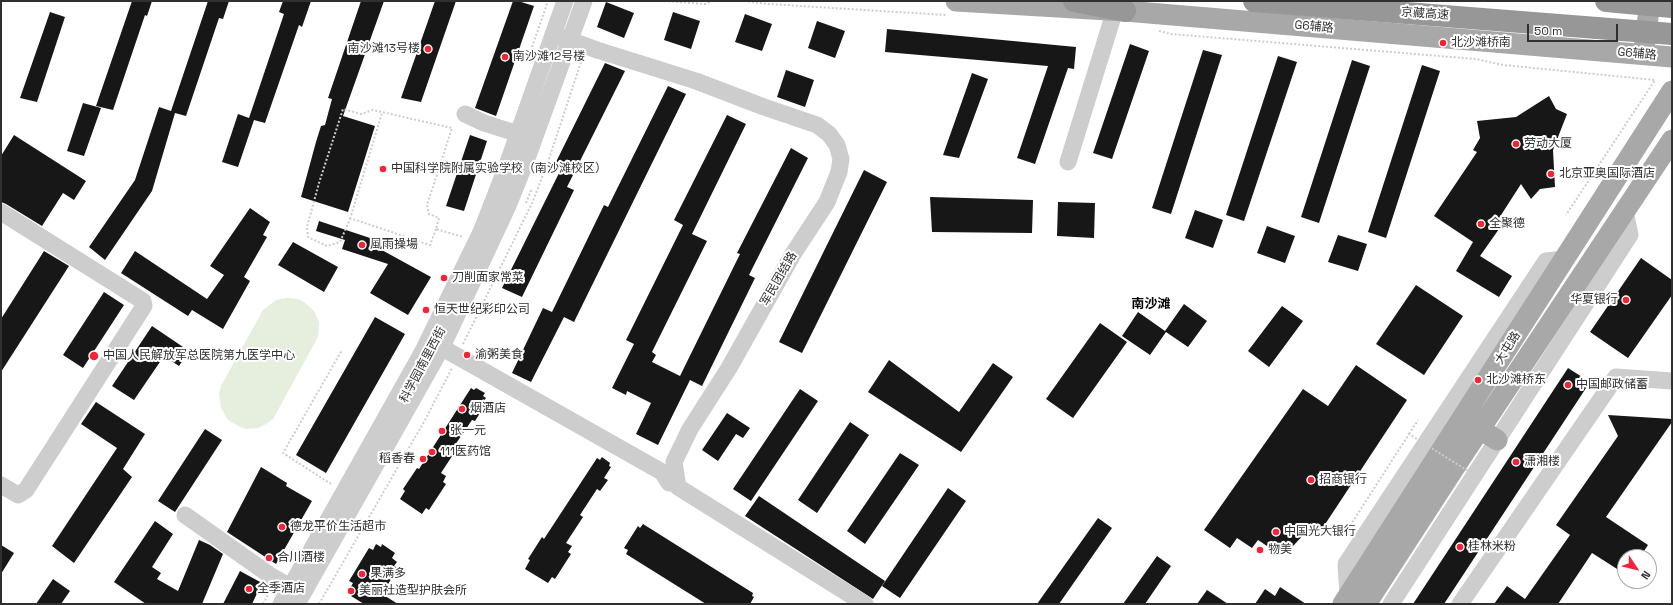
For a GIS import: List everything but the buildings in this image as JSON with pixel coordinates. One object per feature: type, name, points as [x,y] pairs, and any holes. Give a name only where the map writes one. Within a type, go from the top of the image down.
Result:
[{"type":"highway","points":[[1074,1],[1120,11]]},
{"type":"highway","name":"京藏高速","points":[[1254,1],[1672,34]]},
{"type":"highway","points":[[1606,1],[1672,7]]},
{"type":"main road","points":[[1644,54],[1650,1]]},
{"type":"main road","name":"G6辅路","points":[[953,8],[1120,11],[1672,57]]},
{"type":"main road","name":"大屯路","points":[[1352,601],[1565,259],[1672,91]]},
{"type":"main road","name":"大屯路","points":[[1352,601],[1488,435],[1625,211],[1672,140]]},
{"type":"street","points":[[561,37],[565,1]]},
{"type":"street","name":"科学园南里西街","points":[[288,598],[436,344],[498,210],[574,1]]},
{"type":"street","points":[[561,37],[584,1]]},
{"type":"street","points":[[1068,162],[1120,11]]},
{"type":"street","name":"军民团结路","points":[[561,37],[696,80],[764,107],[817,125],[829,134],[837,145],[841,159],[840,172],[826,202],[793,254],[728,368],[690,429],[674,462],[678,487],[866,604]]},
{"type":"street","points":[[465,114],[526,136]]},
{"type":"street","points":[[1,212],[142,301],[144,306],[26,490],[18,495],[1,485]]},
{"type":"street","points":[[436,344],[458,355],[662,472],[669,483]]},
{"type":"street","points":[[1460,604],[1616,376],[1672,381]]},
{"type":"street","points":[[1393,603],[1488,435]]},
{"type":"street","points":[[185,515],[288,598]]},
{"type":"path","points":[[664,1],[705,4],[712,1]]},
{"type":"path","points":[[744,1],[768,4],[953,8]]},
{"type":"path","points":[[1155,31],[1476,59],[1503,65],[1655,80],[1566,215]]},
{"type":"path","points":[[350,219],[430,245],[436,229],[439,218],[429,214],[427,205],[452,128],[373,110],[361,114],[343,110],[319,183],[308,227],[308,237],[327,246],[340,242],[350,219],[382,113]]},
{"type":"path","points":[[436,229],[466,238]]},
{"type":"path","points":[[332,485],[283,454],[342,350]]},
{"type":"path","points":[[319,604],[425,420],[458,355]]},
{"type":"path","points":[[1348,529],[1418,420]]},
{"type":"path","points":[[1409,434],[1479,478],[1416,577]]},
{"type":"path","points":[[263,604],[288,598]]},
{"type":"green space","points":[[286,298],[298,299],[314,311],[319,322],[318,337],[273,419],[258,428],[246,429],[228,420],[221,408],[219,394],[221,386],[263,310],[276,300]]},
{"type":"place","name":"北沙滩桥南","points":[[1443,43]]},
{"type":"place","name":"南沙滩13号楼","points":[[428,49]]},
{"type":"place","name":"南沙滩12号楼","points":[[505,57]]},
{"type":"place","name":"劳动大厦","points":[[1516,144]]},
{"type":"place","name":"中国科学院附属实验学校（南沙滩校区）","points":[[383,169]]},
{"type":"place","name":"北京亚奥国际酒店","points":[[1551,174]]},
{"type":"place","name":"全聚德","points":[[1481,224]]},
{"type":"place","name":"風雨操場","points":[[362,245]]},
{"type":"place","name":"刀削面家常菜","points":[[444,278]]},
{"type":"place","name":"华夏银行","points":[[1626,300]]},
{"type":"place","name":"恒天世纪彩印公司","points":[[426,310]]},
{"type":"place","name":"渝粥美食","points":[[467,355]]},
{"type":"place","name":"中国人民解放军总医院第九医学中心","points":[[94,356]]},
{"type":"place","name":"北沙滩桥东","points":[[1478,380]]},
{"type":"place","name":"中国邮政储蓄","points":[[1568,385]]},
{"type":"place","name":"烟酒店","points":[[462,409]]},
{"type":"place","name":"张一元","points":[[442,431]]},
{"type":"place","name":"111医药馆","points":[[432,452]]},
{"type":"place","name":"稻香春","points":[[423,459]]},
{"type":"place","name":"潇湘楼","points":[[1516,462]]},
{"type":"place","name":"招商银行","points":[[1311,480]]},
{"type":"place","name":"德龙平价生活超市","points":[[282,527]]},
{"type":"place","name":"中国光大银行","points":[[1276,532]]},
{"type":"place","name":"桂林米粉","points":[[1460,547]]},
{"type":"place","name":"物美","points":[[1260,550]]},
{"type":"place","name":"合川酒楼","points":[[269,558]]},
{"type":"place","name":"果满多","points":[[362,574]]},
{"type":"place","name":"全季酒店","points":[[249,589]]},
{"type":"place","name":"美丽社造型护肤会所","points":[[351,591]]},
{"type":"district","name":"南沙滩","points":[[1151,304]]}]
